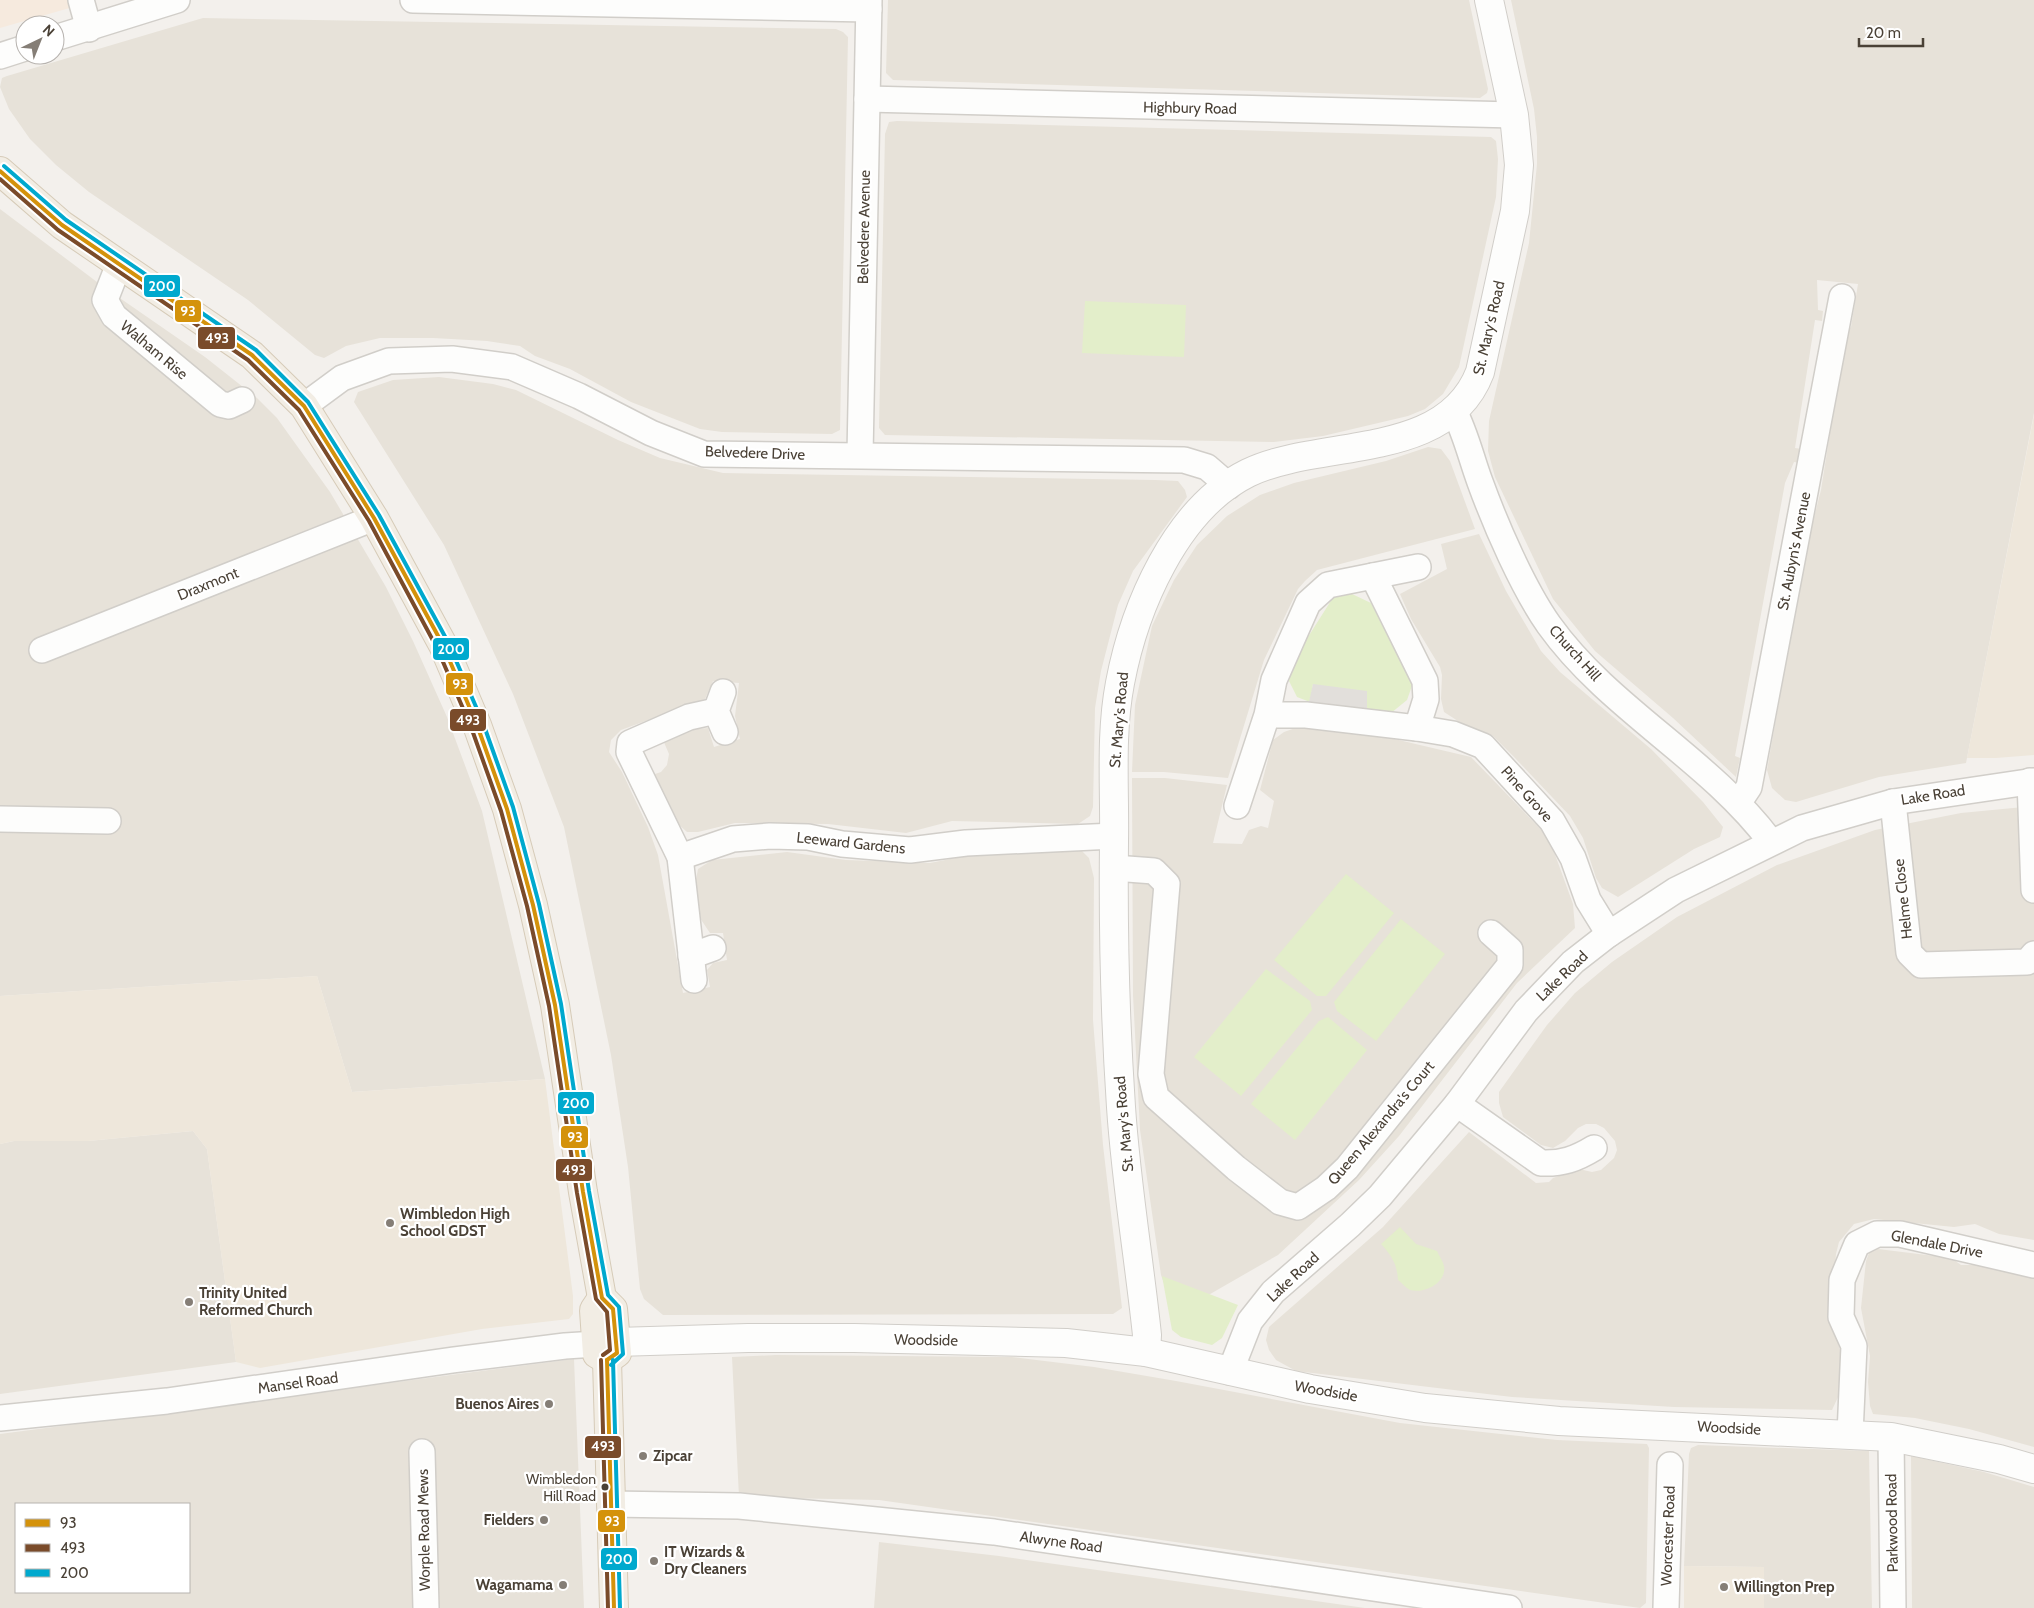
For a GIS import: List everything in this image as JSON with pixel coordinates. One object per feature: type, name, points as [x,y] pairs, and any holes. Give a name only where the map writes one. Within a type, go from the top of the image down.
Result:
[{"type":"main road","points":[[0,171],[62,225],[252,355],[304,406],[374,518],[443,645],[477,725],[507,809],[533,906],[555,1005],[582,1183],[602,1298],[594,1310],[607,1349],[614,1608]]},
{"type":"street","points":[[81,0],[89,29]]},
{"type":"street","points":[[65,35],[176,0]]},
{"type":"street","points":[[413,0],[869,4]]},
{"type":"street","name":"St. Mary's Road","points":[[1146,1352],[1147,1335],[1121,1108],[1114,939],[1114,732],[1118,696],[1128,647],[1137,618],[1152,582],[1180,537],[1202,509],[1229,486],[1247,474],[1274,464],[1405,435],[1427,427],[1454,411],[1473,390],[1480,372],[1515,211],[1519,165],[1514,115],[1489,0]]},
{"type":"street","name":"Belvedere Avenue","points":[[860,455],[869,4]]},
{"type":"street","points":[[0,56],[15,51]]},
{"type":"street","name":"Highbury Road","points":[[867,100],[1514,115]]},
{"type":"street","name":"Walham Rise","points":[[119,264],[105,300],[114,316],[220,404],[229,406],[242,400]]},
{"type":"street","name":"St. Aubyn's Avenue","points":[[1739,802],[1749,787],[1842,297]]},
{"type":"street","name":"Belvedere Drive","points":[[304,406],[342,378],[389,361],[452,359],[512,368],[579,396],[651,433],[704,454],[1184,460],[1207,467],[1229,486]]},
{"type":"street","name":"Church Hill","points":[[1454,411],[1463,427],[1477,474],[1499,528],[1548,624],[1570,652],[1599,680],[1739,802],[1772,842]]},
{"type":"street","name":"Draxmont","points":[[42,650],[374,518]]},
{"type":"street","points":[[1237,806],[1267,715],[1274,680],[1308,603],[1328,584],[1418,567]]},
{"type":"street","points":[[1373,576],[1425,681],[1426,699],[1418,728]]},
{"type":"street","points":[[694,980],[702,952],[680,857],[629,752],[630,743],[689,717],[722,711]]},
{"type":"street","name":"Pine Grove","points":[[1267,715],[1306,714],[1418,728],[1453,734],[1483,746],[1552,821],[1573,858],[1588,900],[1609,934]]},
{"type":"street","points":[[2032,781],[2034,890]]},
{"type":"street","name":"Lake Road","points":[[1230,1372],[1250,1321],[1273,1292],[1350,1225],[1380,1196],[1457,1104],[1526,1011],[1550,983],[1609,934],[1676,890],[1802,828],[1893,802],[2032,781]]},
{"type":"street","name":"Helme Close","points":[[1893,802],[1909,953],[1921,965],[2027,962],[2034,954]]},
{"type":"street","points":[[0,819],[108,821]]},
{"type":"street","name":"Leeward Gardens","points":[[680,857],[733,839],[770,836],[808,837],[842,844],[910,850],[966,843],[1114,836]]},
{"type":"street","name":"Queen Alexandra's Court","points":[[1114,868],[1154,871],[1167,884],[1151,1074],[1156,1097],[1236,1168],[1280,1202],[1298,1207],[1326,1188],[1346,1168],[1510,965],[1510,950],[1491,933]]},
{"type":"street","points":[[1457,1104],[1541,1163],[1558,1164],[1575,1159],[1594,1148]]},
{"type":"street","name":"Glendale Drive","points":[[1850,1434],[1854,1346],[1841,1317],[1842,1280],[1857,1244],[1877,1234],[1900,1234],[2034,1265]]},
{"type":"street","name":"Woodside","points":[[607,1349],[748,1338],[854,1338],[1066,1343],[1146,1352],[1230,1372],[1329,1392],[1444,1410],[1559,1421],[1891,1437],[1999,1459],[2034,1469]]},
{"type":"street","name":"Mansel Road","points":[[0,1418],[167,1401],[565,1346],[607,1349]]},
{"type":"street","name":"Parkwood Road","points":[[1891,1437],[1893,1608]]},
{"type":"street","name":"Worple Road Mews","points":[[422,1452],[426,1608]]},
{"type":"street","name":"Worcester Road","points":[[1666,1608],[1670,1465]]},
{"type":"street","name":"Alwyne Road","points":[[610,1504],[739,1506],[994,1532],[1509,1608]]},
{"type":"shaded area","points":[[0,0],[78,0],[80,5],[45,15],[15,15],[15,24],[0,28]]},
{"type":"shaded area","points":[[888,0],[1469,0],[1488,89],[1487,93],[1480,98],[893,80],[886,73]]},
{"type":"shaded area","points":[[1511,0],[2034,0],[2034,413],[1966,763],[1879,777],[1796,802],[1785,800],[1772,788],[1767,770],[1806,549],[1821,490],[1846,332],[1851,327],[1858,284],[1817,280],[1818,310],[1823,311],[1822,321],[1815,320],[1795,448],[1802,449],[1801,463],[1794,462],[1785,483],[1735,756],[1740,758],[1736,777],[1673,718],[1595,651],[1553,599],[1495,477],[1488,451],[1489,421],[1529,243],[1537,164],[1534,109]]},
{"type":"shaded area","points":[[203,18],[836,29],[843,32],[848,37],[840,430],[832,434],[722,432],[700,429],[631,402],[570,369],[535,356],[520,346],[487,341],[380,338],[346,346],[324,358],[315,355],[248,300],[89,192],[56,165],[30,139],[9,109],[0,87],[2,78],[44,65],[65,65],[65,59]]},
{"type":"shaded area","points":[[889,122],[1491,137],[1496,141],[1498,159],[1496,197],[1459,367],[1443,394],[1425,409],[1408,416],[1323,436],[1274,442],[885,435],[879,428],[885,134]]},
{"type":"shaded area","points":[[0,209],[101,285],[205,357],[257,398],[277,418],[330,492],[386,587],[413,641],[447,717],[482,811],[545,1079],[352,1092],[317,976],[0,996]]},
{"type":"shaded area","points":[[439,377],[493,384],[516,390],[618,440],[660,458],[723,473],[1155,480],[1178,481],[1185,490],[1187,497],[1133,571],[1118,605],[1101,671],[1095,708],[1093,807],[1090,816],[1078,824],[952,821],[906,833],[828,824],[735,823],[698,832],[687,832],[678,824],[655,774],[661,772],[667,765],[669,754],[663,740],[687,730],[708,728],[714,747],[740,739],[735,716],[739,683],[713,681],[705,699],[621,730],[611,740],[609,752],[622,772],[648,827],[658,855],[683,993],[710,987],[707,970],[713,963],[727,960],[723,933],[710,933],[698,915],[695,885],[698,869],[712,860],[787,852],[846,860],[930,863],[986,852],[1082,851],[1089,858],[1094,878],[1093,1020],[1103,1145],[1122,1308],[1113,1314],[663,1315],[644,1299],[640,1289],[628,1167],[611,1055],[564,827],[513,694],[444,545],[354,402],[358,392],[393,380]]},
{"type":"shaded area","points":[[2034,415],[2034,755],[1967,758]]},
{"type":"shaded area","points":[[1428,447],[1441,449],[1450,461],[1475,529],[1317,570],[1305,581],[1298,589],[1264,660],[1228,778],[1164,772],[1132,772],[1135,705],[1152,626],[1174,580],[1197,545],[1227,516],[1260,495],[1294,483],[1386,461]]},
{"type":"shaded area","points":[[1479,534],[1506,591],[1541,651],[1560,672],[1651,749],[1703,802],[1723,827],[1720,837],[1694,849],[1618,897],[1602,888],[1596,878],[1583,838],[1570,816],[1493,736],[1461,723],[1444,712],[1441,699],[1442,675],[1440,667],[1411,619],[1400,594],[1447,569],[1441,544]]},
{"type":"shaded area","points":[[1313,684],[1367,691],[1367,715],[1306,715]]},
{"type":"shaded area","points":[[1304,725],[1373,734],[1471,757],[1549,838],[1573,904],[1575,928],[1517,983],[1399,1136],[1359,1180],[1278,1255],[1205,1297],[1167,1292],[1161,1275],[1140,1130],[1133,995],[1132,778],[1165,778],[1227,785],[1213,843],[1242,844],[1249,830],[1261,826],[1268,828],[1274,801],[1260,790],[1273,740],[1284,732]]},
{"type":"shaded area","points":[[2034,806],[2034,1240],[1999,1234],[1975,1224],[1954,1227],[1874,1219],[1854,1224],[1839,1242],[1836,1254],[1831,1315],[1841,1352],[1839,1395],[1832,1410],[1674,1407],[1512,1397],[1296,1371],[1276,1360],[1269,1350],[1266,1340],[1269,1327],[1383,1227],[1469,1132],[1536,1183],[1549,1182],[1553,1178],[1579,1169],[1592,1172],[1601,1170],[1614,1158],[1617,1150],[1615,1141],[1604,1128],[1596,1124],[1586,1124],[1578,1128],[1565,1141],[1553,1148],[1541,1145],[1503,1117],[1499,1103],[1499,1092],[1547,1025],[1575,993],[1612,962],[1677,917],[1777,865],[1875,830],[1961,813]]},
{"type":"shaded area","name":"Wimbledon High School GDST","points":[[317,976],[352,1092],[545,1079],[573,1296],[573,1314],[569,1319],[482,1329],[260,1368],[236,1362],[207,1149],[193,1131],[88,1141],[14,1141],[0,1144],[0,996]]},
{"type":"shaded area","points":[[193,1131],[207,1149],[236,1362],[0,1394],[0,1144],[14,1141],[88,1141]]},
{"type":"shaded area","points":[[1878,1249],[1951,1258],[1961,1265],[1996,1265],[2034,1272],[2034,1447],[1969,1429],[1915,1418],[1873,1414],[1870,1406],[1868,1382],[1870,1356],[1861,1308],[1866,1261],[1869,1253]]},
{"type":"shaded area","points":[[776,1355],[1012,1357],[1094,1367],[1400,1423],[1557,1440],[1647,1444],[1649,1448],[1646,1603],[1640,1608],[879,1500],[739,1497],[732,1357]]},
{"type":"shaded area","points":[[574,1359],[584,1608],[0,1608],[0,1434]]},
{"type":"shaded area","points":[[1698,1445],[1869,1451],[1872,1608],[1764,1608],[1764,1567],[1684,1566],[1689,1454],[1691,1448]]},
{"type":"shaded area","points":[[1911,1456],[1984,1472],[2034,1487],[2034,1608],[1912,1608]]},
{"type":"shaded area","points":[[879,1542],[999,1556],[1365,1608],[874,1608]]},
{"type":"shaded area","name":"Willington Prep","points":[[1684,1566],[1764,1567],[1764,1608],[1684,1608]]},
{"type":"green space","points":[[1085,301],[1186,305],[1184,357],[1082,353]]},
{"type":"green space","points":[[1352,594],[1371,603],[1413,683],[1407,700],[1391,713],[1367,715],[1313,684],[1310,702],[1297,697],[1289,681],[1294,659],[1334,596]]},
{"type":"green space","points":[[1346,874],[1394,913],[1326,996],[1317,996],[1274,960]]},
{"type":"green space","points":[[1401,919],[1445,954],[1376,1041],[1337,1011],[1334,1002]]},
{"type":"green space","points":[[1266,969],[1310,1001],[1312,1010],[1241,1096],[1194,1057]]},
{"type":"green space","points":[[1328,1017],[1367,1050],[1295,1140],[1251,1104],[1319,1021]]},
{"type":"green space","points":[[1400,1227],[1416,1244],[1437,1251],[1444,1266],[1442,1277],[1428,1289],[1410,1290],[1398,1280],[1393,1260],[1381,1244]]},
{"type":"green space","points":[[1162,1276],[1238,1305],[1222,1338],[1212,1345],[1181,1337],[1172,1330]]},
{"type":"transit line","name":"200","points":[[4,166],[66,220],[256,350],[308,402],[379,515],[448,642],[483,723],[513,807],[539,904],[561,1004],[589,1191],[608,1295],[619,1307],[623,1354],[611,1365]]},
{"type":"transit line","name":"93","points":[[0,171],[62,225],[252,355],[304,406],[374,518],[443,645],[477,725],[507,809],[533,905],[555,1005],[583,1192],[602,1298],[613,1309],[617,1353],[607,1360]]},
{"type":"transit line","name":"493","points":[[0,179],[58,230],[248,360],[299,410],[369,521],[437,648],[471,727],[501,811],[527,906],[549,1006],[577,1193],[596,1299],[607,1312],[610,1350],[603,1355]]},
{"type":"transit line","name":"493","points":[[601,1360],[608,1608]]},
{"type":"transit line","name":"93","points":[[607,1360],[614,1608]]},
{"type":"transit line","name":"200","points":[[613,1360],[620,1608]]},
{"type":"place","name":"Wimbledon High School GDST","points":[[390,1223]]},
{"type":"place","name":"Trinity United Reformed Church","points":[[189,1302]]},
{"type":"place","name":"Buenos Aires","points":[[549,1404]]},
{"type":"place","name":"Zipcar","points":[[643,1456]]},
{"type":"place","name":"Wimbledon Hill Road","points":[[605,1487]]},
{"type":"place","name":"Fielders","points":[[544,1520]]},
{"type":"place","name":"IT Wizards & Dry Cleaners","points":[[654,1561]]},
{"type":"place","name":"Wagamama","points":[[563,1585]]},
{"type":"place","name":"Willington Prep","points":[[1724,1587]]}]
